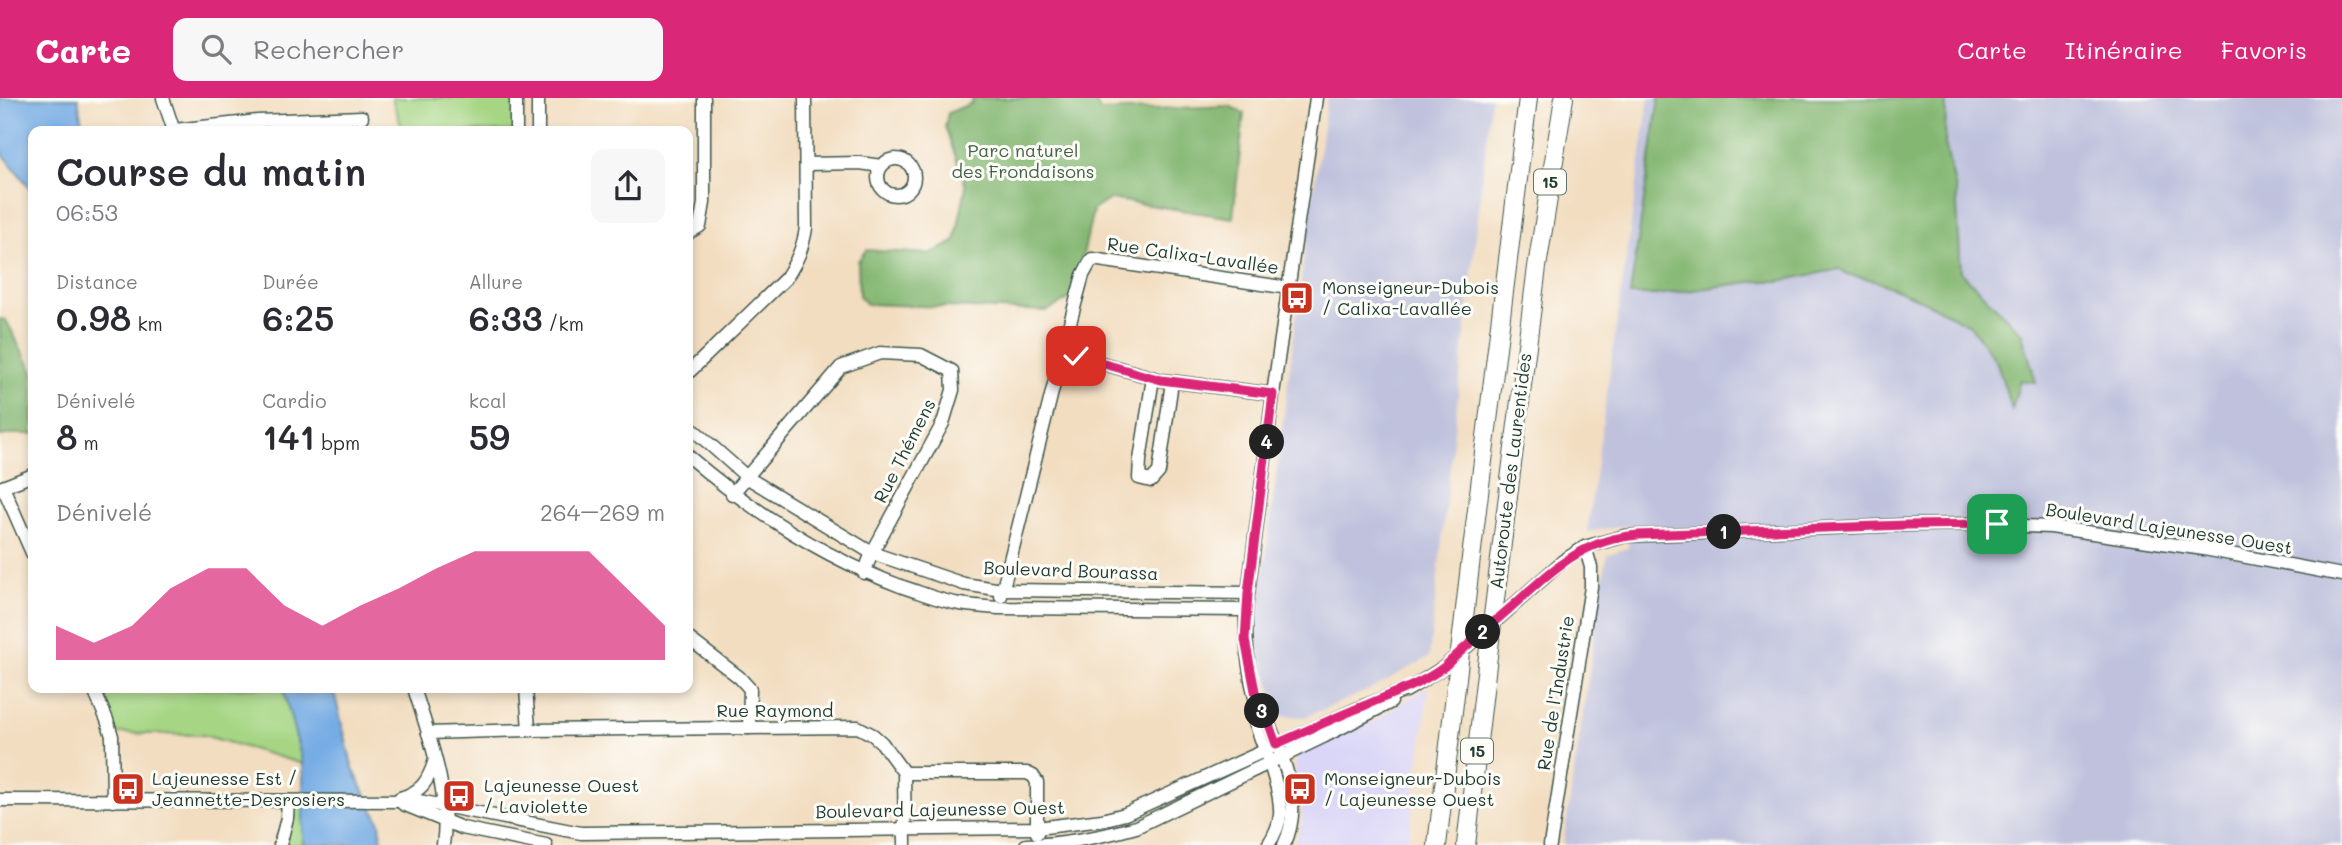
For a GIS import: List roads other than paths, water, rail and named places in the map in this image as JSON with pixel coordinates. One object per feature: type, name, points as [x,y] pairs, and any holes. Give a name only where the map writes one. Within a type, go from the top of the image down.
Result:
[{"type":"highway","name":"Autoroute des Laurentides","points":[[1437,845],[1528,98]]},
{"type":"highway","name":"Autoroute des Laurentides","points":[[1466,845],[1537,267],[1564,98]]},
{"type":"street","points":[[163,98],[172,126]]},
{"type":"street","points":[[516,98],[516,126]]},
{"type":"street","points":[[538,98],[538,126]]},
{"type":"street","points":[[693,230],[700,226],[704,203],[704,98]]},
{"type":"street","points":[[693,368],[786,278],[798,261],[806,228],[805,98]]},
{"type":"street","points":[[1284,845],[1292,827],[1293,803],[1254,719],[1258,706],[1245,640],[1246,610],[1273,394],[1316,98]]},
{"type":"street","points":[[216,126],[258,121],[362,117]]},
{"type":"street","points":[[806,164],[860,163],[881,166]]},
{"type":"street","name":"Rue Calixa-Lavallée","points":[[1062,352],[1083,275],[1091,259],[1289,288]]},
{"type":"street","points":[[998,608],[1062,352],[1172,382],[1273,394]]},
{"type":"street","name":"Rue Thémens","points":[[732,494],[841,367],[880,354],[921,355],[952,371],[953,390],[943,423],[864,573]]},
{"type":"street","points":[[1153,378],[1139,478],[1151,481],[1159,472],[1172,382]]},
{"type":"street","name":"Boulevard Bourassa","points":[[693,429],[748,478],[872,554],[964,584],[1002,590],[1248,593]]},
{"type":"street","name":"Boulevard Bourassa","points":[[693,460],[732,494],[799,538],[864,573],[925,595],[960,604],[998,608],[1246,610]]},
{"type":"street","points":[[28,477],[2,487],[28,544]]},
{"type":"street","name":"Boulevard Lajeunesse Ouest","points":[[1027,845],[1113,833],[1136,827],[1272,753],[1386,696],[1411,688],[1444,667],[1559,564],[1586,547],[1607,540],[1638,535],[1975,524],[2051,527],[2204,548],[2338,576]]},
{"type":"street","name":"Rue de l'Industrie","points":[[1550,845],[1591,587],[1591,566],[1586,547]]},
{"type":"street","points":[[693,642],[739,677],[750,689],[749,728]]},
{"type":"street","points":[[95,693],[112,736],[113,801]]},
{"type":"street","points":[[416,693],[435,760],[444,807],[443,845]]},
{"type":"street","points":[[526,693],[528,730]]},
{"type":"street","name":"Rue Raymond","points":[[428,733],[858,727],[882,743],[904,773]]},
{"type":"street","points":[[1268,845],[1280,815],[1272,753]]},
{"type":"street","name":"Boulevard Lajeunesse Ouest","points":[[0,800],[419,801],[565,832],[620,839],[905,829],[1037,828],[1089,822],[1125,814],[1272,753]]},
{"type":"street","points":[[387,801],[411,795],[422,788],[435,760]]},
{"type":"street","points":[[905,845],[904,773],[1027,773],[1033,776],[1037,782],[1037,845]]},
{"type":"street","points":[[280,845],[288,801]]},
{"type":"street","points":[[387,801],[427,813],[462,828],[546,845]]},
{"type":"water","points":[[0,98],[78,98],[82,126],[28,126],[28,186],[0,150]]},
{"type":"water","points":[[284,693],[334,693],[353,769],[380,823],[382,845],[303,845],[303,764]]},
{"type":"place","name":"Monseigneur-Dubois / Calixa-Lavallée","points":[[1297,298]]},
{"type":"place","name":"Lajeunesse Est / Jeannette-Desrosiers","points":[[128,789]]},
{"type":"place","name":"Monseigneur-Dubois / Lajeunesse Ouest","points":[[1300,789]]},
{"type":"place","name":"Lajeunesse Ouest / Laviolette","points":[[459,796]]},
{"type":"park label","name":"Parc naturel des Frondaisons","points":[[1023,161]]}]
